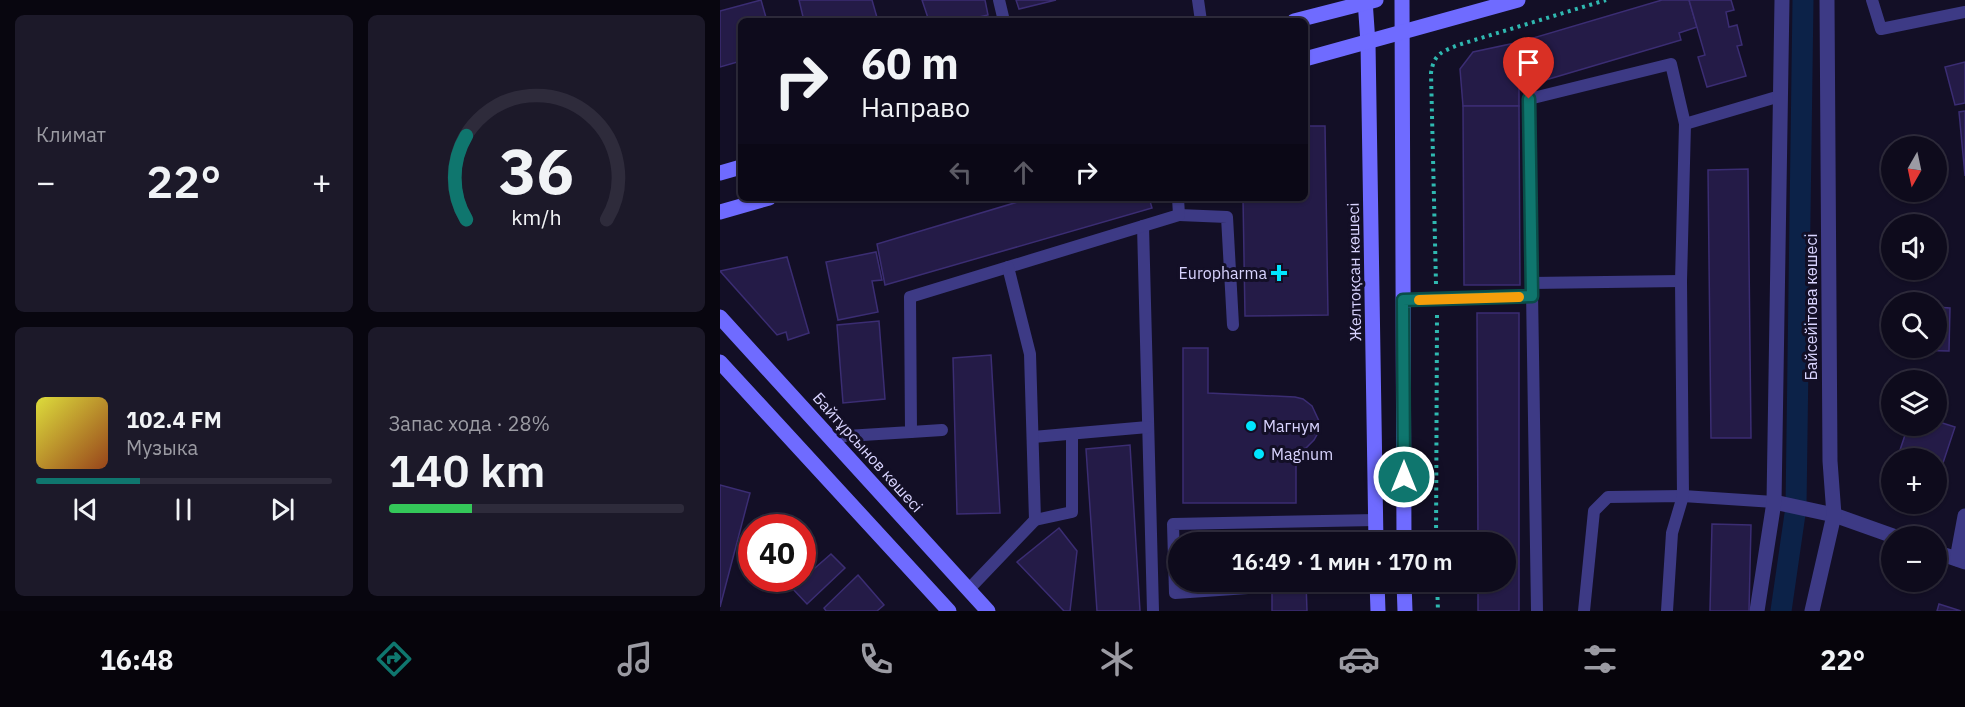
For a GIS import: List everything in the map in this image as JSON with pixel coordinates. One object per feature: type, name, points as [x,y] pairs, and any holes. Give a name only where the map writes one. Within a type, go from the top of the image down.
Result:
[{"type":"street","points":[[1402,0],[1404,532]]},
{"type":"street","points":[[1308,58],[1518,0]]},
{"type":"street","name":"Байсейітова көшесі","points":[[1757,611],[1774,502],[1782,0]]},
{"type":"street","name":"Байсейітова көшесі","points":[[1812,611],[1834,515],[1830,461],[1827,0]]},
{"type":"street","points":[[1305,18],[1369,1]]},
{"type":"street","name":"Желтоқсан көшесі","points":[[1369,1],[1376,532]]},
{"type":"street","points":[[720,173],[738,168]]},
{"type":"street","points":[[720,212],[758,201]]},
{"type":"street","name":"Байтұрсынов көшесі","points":[[720,317],[988,611]]},
{"type":"street","points":[[720,362],[949,611]]},
{"type":"street","points":[[1774,502],[1834,515],[1881,532]]},
{"type":"street","points":[[1961,560],[1965,516]]},
{"type":"street","points":[[1377,592],[1378,611]]},
{"type":"street","points":[[1404,592],[1404,611]]},
{"type":"lane","points":[[999,0],[1003,18]]},
{"type":"lane","points":[[1198,0],[1201,18]]},
{"type":"lane","points":[[1872,0],[1881,29],[1965,12]]},
{"type":"lane","points":[[1537,611],[1529,99],[1671,64],[1685,124],[1681,281],[1683,496],[1672,532],[1667,611]]},
{"type":"lane","points":[[1685,124],[1780,96]]},
{"type":"lane","points":[[1178,201],[1179,215]]},
{"type":"lane","points":[[911,432],[910,297],[1179,215],[1227,217],[1233,325]]},
{"type":"lane","points":[[1143,226],[1153,611]]},
{"type":"lane","points":[[1008,267],[1030,354],[1035,520]]},
{"type":"lane","points":[[1532,283],[1681,281]]},
{"type":"lane","points":[[1403,300],[1532,296]]},
{"type":"lane","points":[[1033,437],[1148,427]]},
{"type":"lane","points":[[830,437],[942,430]]},
{"type":"lane","points":[[969,589],[1035,520],[1072,512],[1072,434]]},
{"type":"lane","points":[[1584,611],[1594,511],[1608,497],[1683,496],[1774,502]]},
{"type":"lane","points":[[1173,532],[1173,524],[1376,520]]},
{"type":"lane","points":[[1175,592],[1190,592]]},
{"type":"path","points":[[1436,532],[1437,300],[1431,73],[1433,61],[1441,52],[1458,45],[1606,0]]},
{"type":"path","points":[[1437,592],[1438,611]]},
{"type":"building","points":[[761,0],[766,18],[738,18],[738,62],[720,67],[720,11]]},
{"type":"building","points":[[799,0],[872,0],[877,18],[803,18]]},
{"type":"building","points":[[922,0],[985,0],[988,15],[974,18],[928,18]]},
{"type":"building","points":[[1016,0],[1056,0],[1019,9]]},
{"type":"building","points":[[1662,0],[1689,0],[1697,27],[1679,33],[1681,40],[1532,84],[1520,42]]},
{"type":"building","points":[[1689,0],[1731,0],[1734,10],[1726,12],[1729,27],[1737,25],[1742,45],[1737,46],[1746,76],[1707,87],[1698,57],[1705,55]]},
{"type":"building","points":[[1520,42],[1532,84],[1519,87],[1519,106],[1463,106],[1460,69],[1473,52]]},
{"type":"building","points":[[1965,62],[1965,103],[1955,105],[1945,67]]},
{"type":"building","points":[[1463,106],[1519,106],[1520,285],[1464,285]]},
{"type":"building","points":[[1965,111],[1965,176],[1959,112]]},
{"type":"building","points":[[1308,126],[1325,126],[1328,315],[1245,316],[1243,201],[1308,201]]},
{"type":"building","points":[[1748,169],[1751,438],[1711,438],[1708,170]]},
{"type":"building","points":[[1021,201],[1150,201],[1152,208],[885,285],[877,244]]},
{"type":"building","points":[[876,252],[882,280],[872,281],[878,312],[838,320],[826,262]]},
{"type":"building","points":[[787,257],[809,333],[788,340],[786,332],[777,335],[720,271]]},
{"type":"building","points":[[1947,308],[1950,308],[1949,351],[1947,351]]},
{"type":"building","points":[[1477,313],[1519,313],[1519,611],[1478,611],[1478,592],[1516,592],[1516,532],[1478,532]]},
{"type":"building","points":[[879,321],[885,399],[843,403],[837,325]]},
{"type":"building","name":"Магнум","points":[[1183,348],[1208,348],[1208,393],[1295,397],[1303,399],[1312,406],[1319,421],[1319,431],[1306,448],[1296,451],[1296,503],[1183,503]]},
{"type":"building","points":[[991,355],[1000,513],[957,514],[953,358]]},
{"type":"building","points":[[1947,424],[1955,427],[1947,451],[1947,448],[1901,448],[1905,436],[1947,436]]},
{"type":"building","points":[[1130,445],[1140,611],[1097,611],[1086,449]]},
{"type":"building","points":[[720,485],[750,493],[744,514],[738,514],[738,539],[720,607]]},
{"type":"building","points":[[1712,524],[1751,525],[1749,611],[1710,611]]},
{"type":"building","points":[[1059,528],[1077,551],[1070,611],[1064,611],[1017,562]]},
{"type":"building","points":[[831,554],[845,568],[807,604],[796,592],[816,592],[816,567]]},
{"type":"building","points":[[858,575],[884,605],[877,611],[826,611],[824,608]]},
{"type":"building","points":[[1272,592],[1306,592],[1307,611],[1272,611]]},
{"type":"building","points":[[1939,604],[1961,611],[1937,611]]},
{"type":"waterway","points":[[1781,611],[1796,507],[1803,0]]},
{"type":"slow traffic","points":[[1419,300],[1519,297]]},
{"type":"place","name":"Europharma","points":[[1279,273]]},
{"type":"place","name":"Магнум","points":[[1251,426]]},
{"type":"place","name":"Magnum","points":[[1259,454]]},
{"type":"route","points":[[1404,477],[1403,300],[1532,296],[1529,99]]}]
